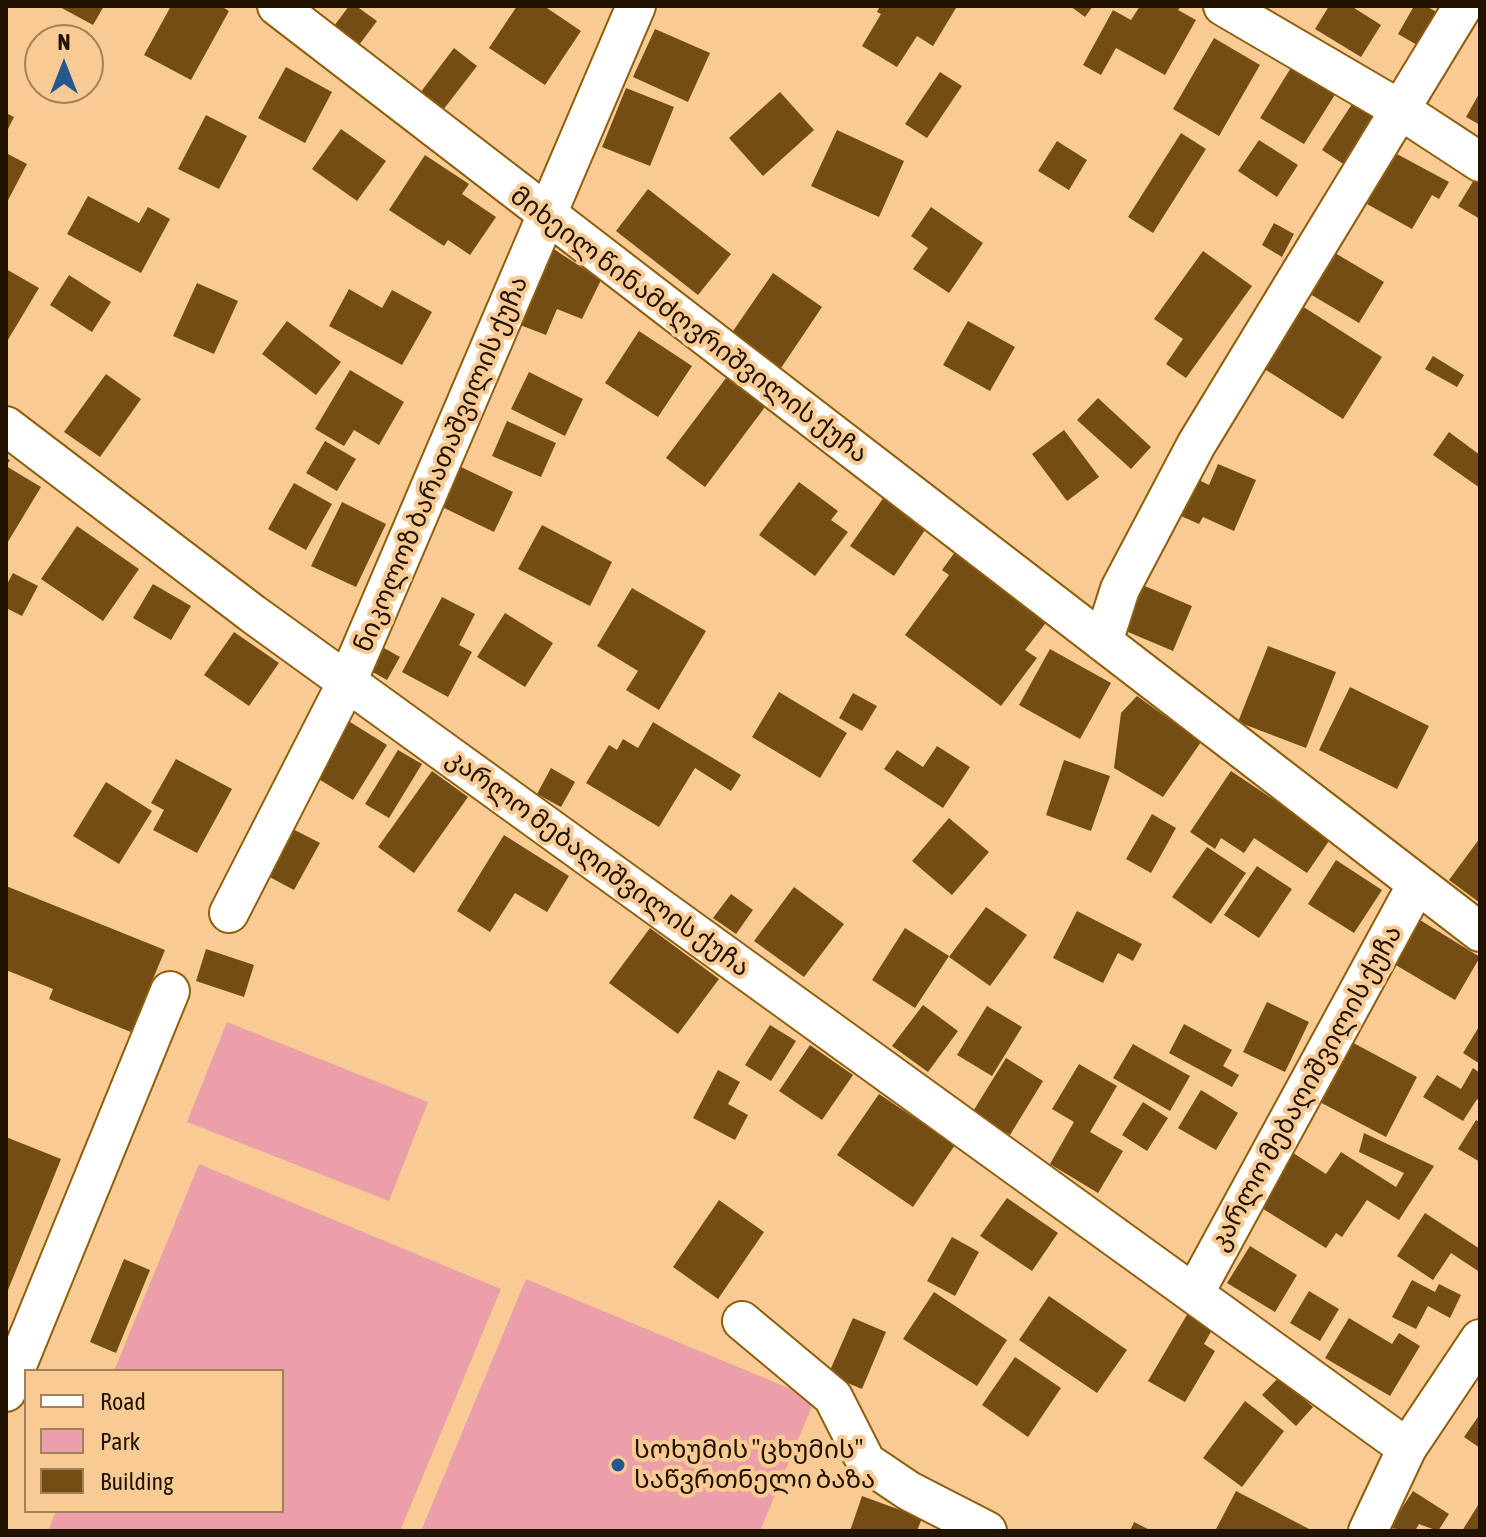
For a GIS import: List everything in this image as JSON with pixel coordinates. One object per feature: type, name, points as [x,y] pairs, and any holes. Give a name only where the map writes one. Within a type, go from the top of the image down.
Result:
[{"type":"street","name":"მიხეილ წინამძღვრიშვილის ქუჩა","points":[[277,6],[547,217],[1480,932]]},
{"type":"street","name":"ნიკოლოზ ბარათაშვილის ქუჩა","points":[[229,913],[347,682],[636,6]]},
{"type":"street","points":[[1223,6],[1399,109],[1480,162]]},
{"type":"street","points":[[1103,642],[1120,589],[1196,445],[1463,6]]},
{"type":"street","name":"კარლო მებაღიშვილის ქუჩა","points":[[6,426],[347,682],[1407,1448]]},
{"type":"street","name":"კარლო მებაღიშვილის ქუჩა","points":[[1195,1292],[1417,884]]},
{"type":"street","points":[[6,1392],[170,991]]},
{"type":"street","points":[[742,1321],[833,1397],[866,1462],[909,1491],[987,1531]]},
{"type":"street","points":[[1368,1531],[1407,1448],[1480,1339]]},
{"type":"green space","points":[[227,1022],[428,1102],[389,1201],[187,1122]]},
{"type":"green space","points":[[199,1164],[501,1289],[400,1531],[48,1531],[55,1513],[284,1513],[284,1369],[115,1369]]},
{"type":"green space","name":"სოხუმის \"ცხუმის\" საწვრთნელი ბაზა","points":[[526,1279],[815,1399],[760,1531],[421,1531]]},
{"type":"building","points":[[58,6],[104,6],[91,24]]},
{"type":"building","points":[[171,6],[221,6],[229,11],[191,80],[144,55]]},
{"type":"building","points":[[349,6],[356,6],[377,21],[359,45],[334,26]]},
{"type":"building","points":[[517,6],[544,6],[581,31],[545,85],[489,48]]},
{"type":"building","points":[[880,6],[956,8],[933,46],[917,36],[897,67],[862,46],[881,14],[877,12]]},
{"type":"building","points":[[1070,6],[1093,6],[1085,17]]},
{"type":"building","points":[[1140,6],[1181,6],[1178,10],[1196,20],[1165,75],[1116,48],[1101,75],[1083,65],[1113,10],[1131,20]]},
{"type":"building","points":[[1329,6],[1351,6],[1381,25],[1361,57],[1315,29]]},
{"type":"building","points":[[1414,6],[1426,6],[1442,15],[1424,49],[1398,34]]},
{"type":"building","points":[[655,29],[710,53],[688,102],[633,77]]},
{"type":"building","points":[[1214,38],[1260,65],[1219,136],[1173,109]]},
{"type":"building","points":[[454,48],[477,66],[443,110],[420,93]]},
{"type":"building","points":[[1292,66],[1336,93],[1304,144],[1260,118]]},
{"type":"building","points":[[286,67],[332,92],[305,143],[258,118]]},
{"type":"building","points":[[940,72],[962,86],[927,138],[905,124]]},
{"type":"building","points":[[626,88],[674,107],[650,166],[602,147]]},
{"type":"building","points":[[780,92],[814,130],[763,176],[729,138]]},
{"type":"building","points":[[1480,92],[1480,125],[1466,117]]},
{"type":"building","points":[[1354,101],[1377,115],[1345,165],[1322,150]]},
{"type":"building","points":[[6,113],[14,117],[6,133]]},
{"type":"building","points":[[206,115],[247,136],[219,189],[178,169]]},
{"type":"building","points":[[341,129],[386,161],[357,201],[312,169]]},
{"type":"building","points":[[837,130],[904,161],[879,217],[811,186]]},
{"type":"building","points":[[1181,133],[1206,149],[1153,233],[1128,217]]},
{"type":"building","points":[[1259,140],[1298,165],[1277,197],[1238,171]]},
{"type":"building","points":[[1057,141],[1087,160],[1069,190],[1038,171]]},
{"type":"building","points":[[6,153],[27,164],[6,204]]},
{"type":"building","points":[[1395,153],[1449,182],[1439,199],[1432,195],[1412,229],[1367,204]]},
{"type":"building","points":[[425,155],[469,184],[462,194],[496,217],[470,255],[448,240],[444,246],[389,210]]},
{"type":"building","points":[[1477,175],[1480,177],[1480,219],[1458,206]]},
{"type":"building","points":[[648,189],[731,254],[698,295],[616,231]]},
{"type":"building","points":[[88,196],[139,223],[148,207],[170,219],[141,273],[67,234]]},
{"type":"building","points":[[931,207],[983,243],[949,293],[913,269],[928,248],[911,236]]},
{"type":"building","points":[[1274,223],[1294,234],[1282,257],[1262,245]]},
{"type":"building","points":[[549,246],[601,280],[582,319],[557,309],[546,335],[515,323]]},
{"type":"building","points":[[1203,251],[1252,286],[1186,378],[1166,364],[1183,339],[1154,319]]},
{"type":"building","points":[[1335,253],[1384,282],[1359,323],[1310,294]]},
{"type":"building","points":[[6,269],[39,288],[6,343]]},
{"type":"building","points":[[773,273],[822,307],[781,368],[731,334]]},
{"type":"building","points":[[69,275],[111,302],[92,332],[50,305]]},
{"type":"building","points":[[197,283],[238,301],[214,354],[173,336]]},
{"type":"building","points":[[349,289],[382,308],[392,290],[432,312],[402,365],[329,326]]},
{"type":"building","points":[[1302,306],[1382,357],[1343,419],[1263,368]]},
{"type":"building","points":[[287,321],[341,362],[316,395],[262,354]]},
{"type":"building","points":[[968,321],[1015,347],[990,391],[943,365]]},
{"type":"building","points":[[639,331],[692,366],[658,417],[605,383]]},
{"type":"building","points":[[1433,356],[1464,375],[1457,387],[1425,369]]},
{"type":"building","points":[[350,370],[404,402],[379,445],[354,430],[344,446],[315,429]]},
{"type":"building","points":[[529,372],[583,399],[565,436],[511,409]]},
{"type":"building","points":[[106,374],[141,399],[100,457],[64,432]]},
{"type":"building","points":[[726,378],[765,407],[705,487],[666,458]]},
{"type":"building","points":[[1098,398],[1151,447],[1131,469],[1077,420]]},
{"type":"building","points":[[507,421],[556,443],[541,477],[492,456]]},
{"type":"building","points":[[1064,430],[1099,477],[1067,501],[1032,454]]},
{"type":"building","points":[[1449,432],[1480,455],[1480,488],[1433,455]]},
{"type":"building","points":[[325,441],[356,459],[337,491],[306,473]]},
{"type":"building","points":[[1218,464],[1256,480],[1234,531],[1203,517],[1199,524],[1181,516],[1197,479],[1209,485]]},
{"type":"building","points":[[6,466],[41,487],[6,545]]},
{"type":"building","points":[[459,466],[513,492],[494,532],[440,506]]},
{"type":"building","points":[[799,482],[838,511],[831,520],[848,532],[815,576],[759,535]]},
{"type":"building","points":[[294,483],[332,504],[306,550],[268,529]]},
{"type":"building","points":[[884,497],[927,527],[894,576],[850,546]]},
{"type":"building","points":[[342,502],[386,524],[356,587],[311,566]]},
{"type":"building","points":[[542,525],[612,562],[590,606],[518,569]]},
{"type":"building","points":[[77,526],[139,569],[103,621],[41,579]]},
{"type":"building","points":[[955,552],[1048,620],[1025,650],[1037,658],[1001,706],[905,635],[949,575],[942,570]]},
{"type":"building","points":[[13,573],[38,586],[22,616],[6,608],[6,586]]},
{"type":"building","points":[[153,584],[191,606],[171,640],[133,618]]},
{"type":"building","points":[[1140,584],[1192,606],[1173,651],[1121,629]]},
{"type":"building","points":[[632,588],[706,631],[659,710],[626,690],[638,671],[597,646]]},
{"type":"building","points":[[442,597],[475,614],[459,645],[472,652],[448,697],[402,672]]},
{"type":"building","points":[[505,613],[553,643],[525,687],[477,657]]},
{"type":"building","points":[[234,632],[279,663],[249,706],[204,675]]},
{"type":"building","points":[[375,643],[400,657],[387,680],[362,666]]},
{"type":"building","points":[[1268,646],[1336,672],[1306,748],[1238,722]]},
{"type":"building","points":[[1050,649],[1111,683],[1080,739],[1019,705]]},
{"type":"building","points":[[1350,687],[1429,726],[1397,789],[1319,750]]},
{"type":"building","points":[[779,692],[847,733],[820,778],[752,737]]},
{"type":"building","points":[[853,693],[877,706],[862,731],[839,718]]},
{"type":"building","points":[[1137,696],[1201,742],[1163,797],[1114,768],[1121,713]]},
{"type":"building","points":[[342,717],[387,745],[353,800],[307,772]]},
{"type":"building","points":[[653,722],[741,775],[731,791],[695,768],[659,827],[586,783],[609,745],[617,750],[623,739],[638,748]]},
{"type":"building","points":[[937,746],[970,767],[943,808],[884,769],[897,750],[923,767]]},
{"type":"building","points":[[398,750],[422,764],[389,818],[365,804]]},
{"type":"building","points":[[176,759],[232,789],[197,853],[153,830],[164,810],[151,803]]},
{"type":"building","points":[[1064,760],[1110,776],[1091,831],[1046,815]]},
{"type":"building","points":[[551,768],[575,782],[561,807],[537,794]]},
{"type":"building","points":[[432,771],[468,797],[414,873],[378,847]]},
{"type":"building","points":[[1231,771],[1331,838],[1307,873],[1254,838],[1244,853],[1221,838],[1215,849],[1190,832]]},
{"type":"building","points":[[106,782],[152,811],[119,864],[73,836]]},
{"type":"building","points":[[1152,814],[1176,828],[1151,873],[1126,859]]},
{"type":"building","points":[[949,818],[989,852],[952,895],[912,861]]},
{"type":"building","points":[[287,826],[320,843],[294,890],[262,873]]},
{"type":"building","points":[[504,835],[569,876],[547,912],[515,893],[490,932],[457,911]]},
{"type":"building","points":[[1480,838],[1480,903],[1449,880]]},
{"type":"building","points":[[1207,847],[1246,873],[1211,924],[1172,897]]},
{"type":"building","points":[[1336,860],[1382,890],[1354,933],[1308,904]]},
{"type":"building","points":[[1257,866],[1292,889],[1259,938],[1224,915]]},
{"type":"building","points":[[6,886],[165,950],[131,1032],[49,999],[53,989],[6,970]]},
{"type":"building","points":[[794,887],[844,924],[804,977],[754,941]]},
{"type":"building","points":[[731,894],[753,910],[736,934],[713,918]]},
{"type":"building","points":[[986,907],[1027,935],[990,986],[949,957]]},
{"type":"building","points":[[1077,911],[1142,944],[1133,961],[1118,953],[1103,983],[1053,958]]},
{"type":"building","points":[[1420,920],[1480,957],[1455,1000],[1394,964]]},
{"type":"building","points":[[650,928],[719,979],[678,1034],[609,983]]},
{"type":"building","points":[[905,928],[949,956],[915,1008],[872,980]]},
{"type":"building","points":[[206,949],[254,965],[244,997],[196,981]]},
{"type":"building","points":[[1267,1002],[1309,1022],[1285,1072],[1243,1052]]},
{"type":"building","points":[[923,1005],[958,1031],[928,1072],[892,1046]]},
{"type":"building","points":[[987,1006],[1022,1027],[992,1076],[957,1055]]},
{"type":"building","points":[[1184,1024],[1232,1050],[1223,1066],[1239,1075],[1232,1087],[1169,1053]]},
{"type":"building","points":[[770,1025],[796,1041],[771,1081],[745,1065]]},
{"type":"building","points":[[1480,1025],[1480,1064],[1463,1053]]},
{"type":"building","points":[[1346,1039],[1417,1077],[1386,1137],[1314,1099]]},
{"type":"building","points":[[1133,1044],[1190,1076],[1170,1111],[1113,1078]]},
{"type":"building","points":[[810,1045],[853,1075],[822,1120],[779,1091]]},
{"type":"building","points":[[1006,1058],[1043,1081],[1010,1135],[972,1113]]},
{"type":"building","points":[[1079,1064],[1117,1086],[1090,1132],[1123,1151],[1098,1193],[1050,1164],[1074,1122],[1052,1109]]},
{"type":"building","points":[[1473,1068],[1480,1073],[1480,1101],[1477,1099],[1463,1121],[1423,1097],[1437,1075],[1461,1089]]},
{"type":"building","points":[[718,1070],[740,1082],[728,1104],[748,1115],[735,1140],[693,1118]]},
{"type":"building","points":[[1201,1090],[1238,1113],[1216,1150],[1178,1128]]},
{"type":"building","points":[[879,1094],[955,1145],[913,1207],[837,1155]]},
{"type":"building","points":[[1143,1102],[1168,1118],[1147,1151],[1122,1135]]},
{"type":"building","points":[[1476,1120],[1480,1122],[1480,1162],[1458,1149]]},
{"type":"building","points":[[1364,1133],[1434,1166],[1399,1220],[1367,1200],[1342,1237],[1336,1233],[1326,1248],[1260,1207],[1290,1151],[1326,1174],[1341,1152],[1396,1187],[1404,1173],[1359,1152]]},
{"type":"building","points":[[6,1137],[61,1159],[8,1290],[6,1289]]},
{"type":"building","points":[[1007,1198],[1058,1233],[1032,1271],[980,1236]]},
{"type":"building","points":[[719,1200],[764,1232],[718,1299],[673,1267]]},
{"type":"building","points":[[1425,1213],[1480,1249],[1478,1271],[1451,1253],[1433,1280],[1397,1256]]},
{"type":"building","points":[[952,1237],[979,1252],[955,1296],[927,1281]]},
{"type":"building","points":[[1250,1246],[1297,1275],[1275,1312],[1227,1283]]},
{"type":"building","points":[[124,1259],[150,1270],[116,1353],[90,1342]]},
{"type":"building","points":[[1412,1280],[1435,1292],[1439,1284],[1461,1295],[1450,1318],[1428,1306],[1416,1329],[1392,1317]]},
{"type":"building","points":[[1309,1291],[1339,1309],[1320,1341],[1290,1323]]},
{"type":"building","points":[[934,1292],[1007,1340],[977,1386],[903,1339]]},
{"type":"building","points":[[1049,1296],[1127,1350],[1097,1393],[1019,1340]]},
{"type":"building","points":[[1188,1313],[1213,1328],[1204,1344],[1215,1351],[1185,1402],[1148,1381]]},
{"type":"building","points":[[853,1318],[886,1332],[862,1389],[828,1375]]},
{"type":"building","points":[[1349,1318],[1392,1344],[1399,1333],[1420,1346],[1390,1396],[1325,1358]]},
{"type":"building","points":[[1015,1357],[1061,1388],[1028,1437],[982,1405]]},
{"type":"building","points":[[1279,1377],[1313,1407],[1296,1426],[1262,1395]]},
{"type":"building","points":[[1245,1401],[1284,1431],[1242,1487],[1203,1458]]},
{"type":"building","points":[[1480,1414],[1480,1448],[1464,1437]]},
{"type":"building","points":[[1236,1491],[1313,1531],[1215,1531]]},
{"type":"building","points":[[1413,1491],[1449,1514],[1438,1531],[1419,1524],[1415,1531],[1389,1528]]},
{"type":"building","points":[[862,1496],[922,1518],[917,1531],[850,1531]]},
{"type":"building","points":[[1480,1502],[1480,1531],[1462,1531]]},
{"type":"building","points":[[1134,1522],[1152,1531],[1130,1531]]},
{"type":"place","name":"სოხუმის \"ცხუმის\" საწვრთნელი ბაზა","points":[[618,1465]]}]
